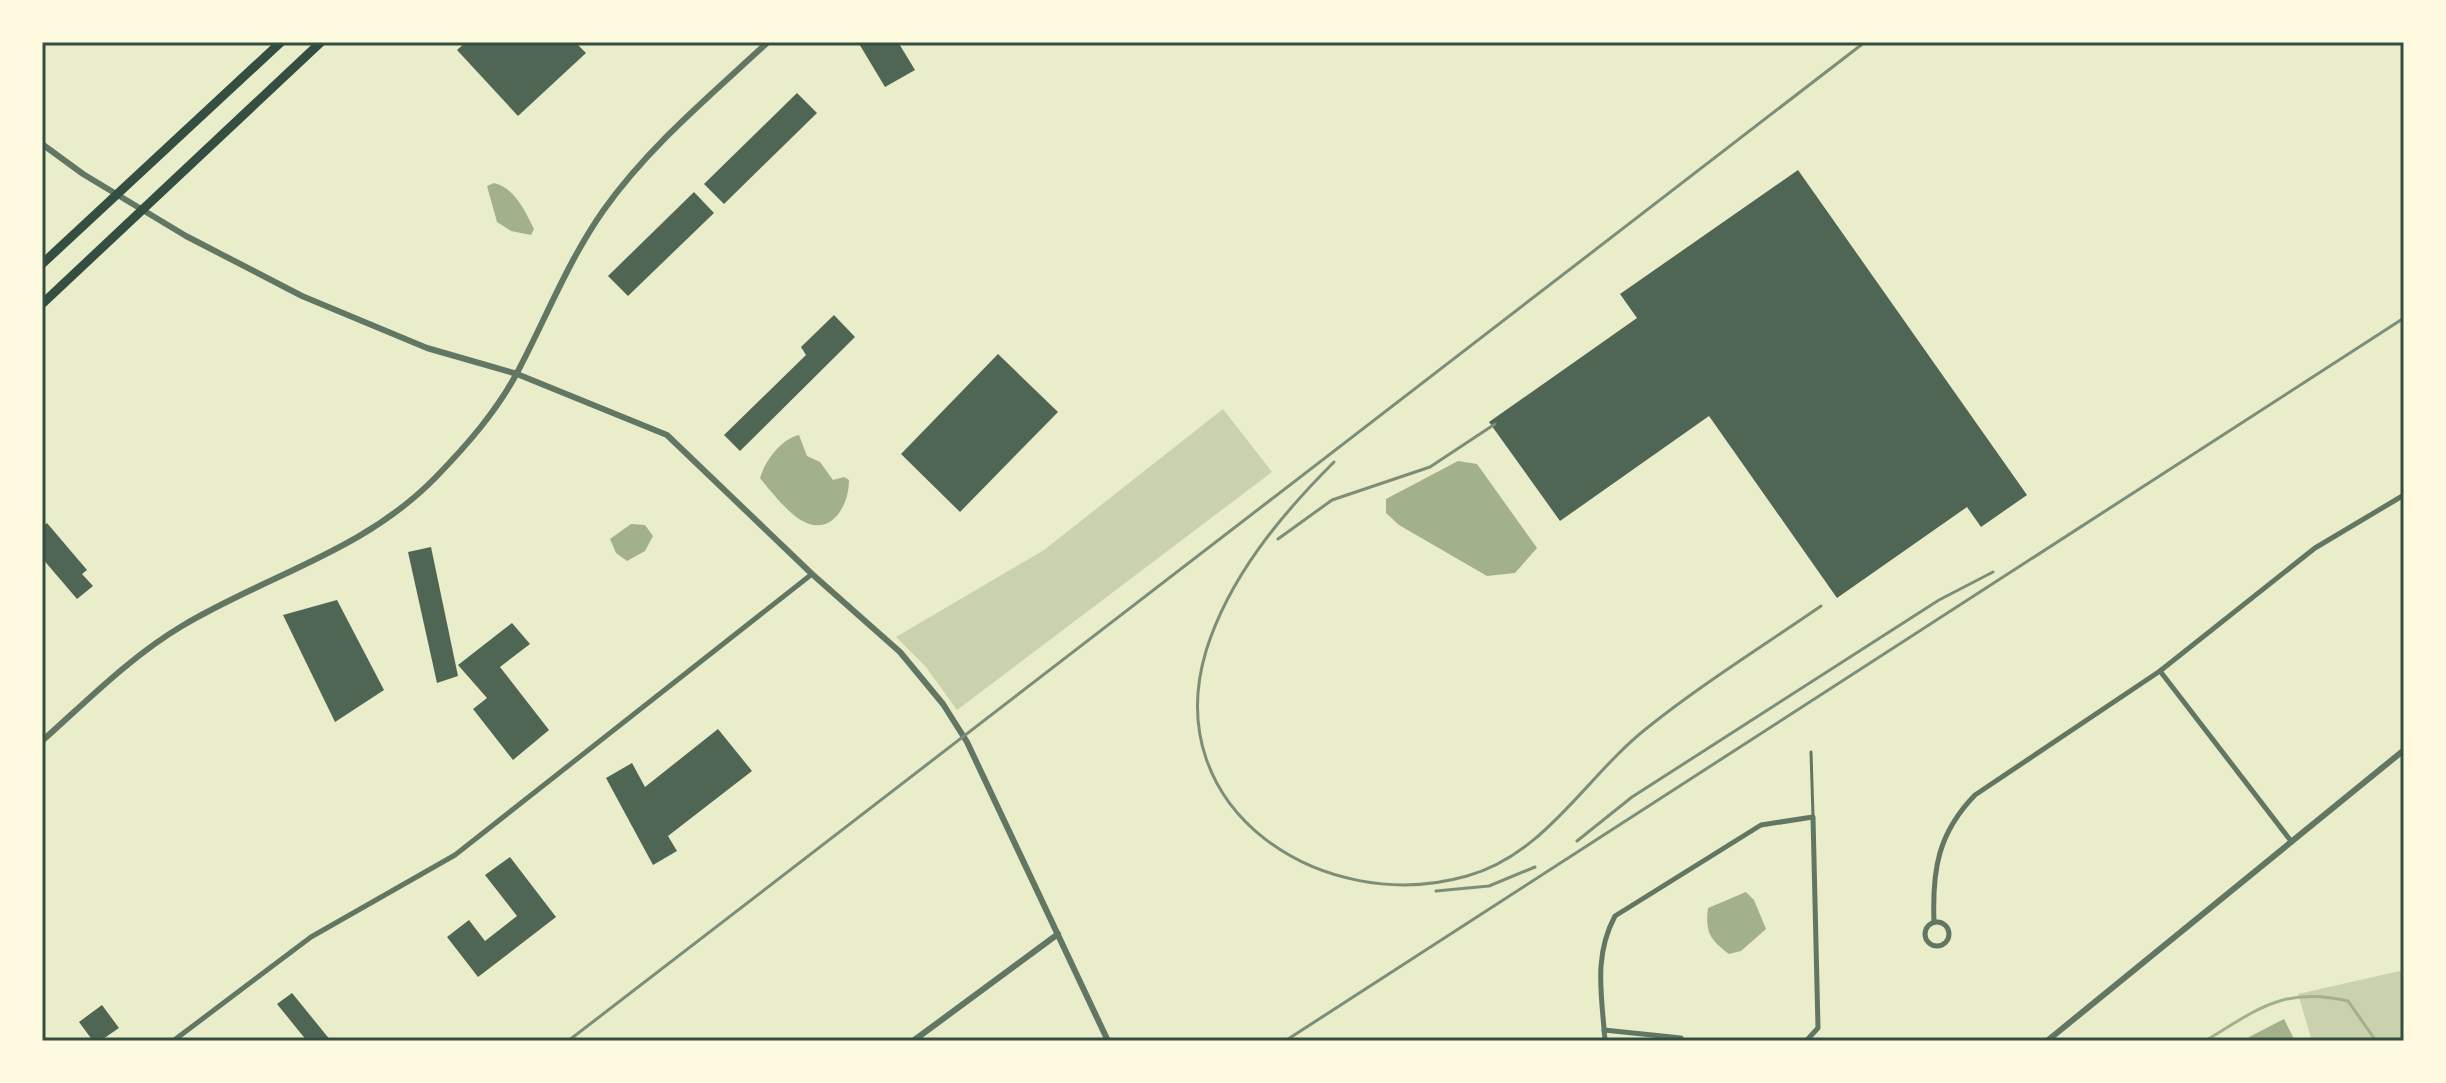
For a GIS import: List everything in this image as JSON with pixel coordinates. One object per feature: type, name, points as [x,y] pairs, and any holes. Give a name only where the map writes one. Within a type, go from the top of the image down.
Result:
[{"type":"highway","points":[[42,264],[281,42]]},
{"type":"highway","points":[[42,304],[321,42]]},
{"type":"street","points":[[42,741],[158,640],[274,579],[339,550],[399,511],[482,426],[517,374],[561,279],[604,210],[649,157],[768,42]]},
{"type":"street","points":[[42,144],[83,174],[243,267],[366,324],[427,348],[517,374],[667,435],[812,574],[900,652],[943,704],[967,742],[1108,1041]]},
{"type":"street","points":[[1934,922],[1935,858],[1948,829],[1964,806],[1994,779],[2160,671],[2290,566],[2404,495]]},
{"type":"street","points":[[173,1041],[311,937],[455,855],[812,574]]},
{"type":"street","points":[[2160,671],[2291,841]]},
{"type":"street","points":[[2047,1041],[2404,750]]},
{"type":"street","points":[[1605,1041],[1600,969],[1603,939],[1615,916],[1761,825],[1813,817],[1818,1028],[1806,1041]]},
{"type":"street","points":[[1934,922],[1943,923],[1949,931],[1947,941],[1939,946],[1930,944],[1924,937],[1926,927],[1934,922]]},
{"type":"street","points":[[913,1041],[1058,934]]},
{"type":"street","points":[[1604,1030],[1681,1038]]},
{"type":"lane","points":[[1811,752],[1813,817]]},
{"type":"shaded area","points":[[494,183],[508,190],[518,201],[534,229],[531,235],[511,231],[497,222],[487,186]]},
{"type":"shaded area","points":[[1223,409],[1272,472],[957,710],[926,667],[896,637],[1044,550]]},
{"type":"shaded area","points":[[799,435],[807,456],[820,462],[833,480],[844,477],[849,480],[846,500],[836,517],[828,523],[810,524],[799,519],[760,478],[775,452],[786,441]]},
{"type":"shaded area","points":[[1458,461],[1477,464],[1537,548],[1515,573],[1487,576],[1399,525],[1386,513],[1386,499]]},
{"type":"shaded area","points":[[631,524],[645,525],[653,536],[645,551],[627,561],[616,553],[610,539]]},
{"type":"shaded area","points":[[1746,892],[1754,900],[1766,929],[1741,951],[1729,954],[1710,935],[1708,908]]},
{"type":"shaded area","points":[[2404,970],[2404,1041],[2312,1041],[2298,994]]},
{"type":"shaded area","points":[[2284,1019],[2295,1041],[2250,1041],[2249,1037]]},
{"type":"building","points":[[466,42],[575,42],[586,53],[518,116],[457,50]]},
{"type":"building","points":[[858,42],[898,42],[915,70],[885,87]]},
{"type":"building","points":[[797,93],[817,113],[724,204],[704,184]]},
{"type":"building","points":[[1798,170],[2027,495],[1981,527],[1967,507],[1837,598],[1709,416],[1560,521],[1489,422],[1637,318],[1620,294]]},
{"type":"building","points":[[694,192],[714,213],[628,296],[608,276]]},
{"type":"building","points":[[834,315],[855,337],[740,451],[724,435],[806,355],[801,347]]},
{"type":"building","points":[[998,354],[1058,412],[960,512],[901,454]]},
{"type":"building","points":[[47,523],[87,570],[82,574],[93,586],[77,599],[42,558],[42,527]]},
{"type":"building","points":[[431,547],[458,676],[437,683],[408,552]]},
{"type":"building","points":[[337,600],[384,690],[335,722],[283,615]]},
{"type":"building","points":[[512,623],[530,644],[500,667],[549,730],[513,760],[473,709],[487,698],[458,665]]},
{"type":"building","points":[[718,729],[752,771],[668,836],[677,851],[653,865],[606,778],[632,763],[645,787]]},
{"type":"building","points":[[510,857],[556,917],[478,977],[447,937],[469,920],[485,941],[517,916],[485,875]]},
{"type":"building","points":[[292,993],[331,1041],[307,1041],[277,1004]]},
{"type":"building","points":[[102,1005],[119,1028],[100,1041],[93,1041],[79,1022]]},
{"type":"waterway","points":[[2205,1041],[2272,1003],[2306,996],[2348,1001],[2376,1041]]},
{"type":"railway","points":[[568,1041],[1865,42]]},
{"type":"railway","points":[[1285,1041],[2404,318]]},
{"type":"railway","points":[[1278,539],[1332,500],[1430,467],[1495,424]]},
{"type":"railway","points":[[1334,462],[1276,526],[1228,598],[1206,651],[1198,708],[1206,759],[1230,803],[1265,839],[1309,865],[1359,881],[1413,885],[1467,876],[1495,865],[1543,832],[1647,728],[1821,606]]},
{"type":"railway","points":[[1577,841],[1632,797],[1939,600],[1993,572]]},
{"type":"railway","points":[[1436,891],[1489,886],[1535,867]]}]
